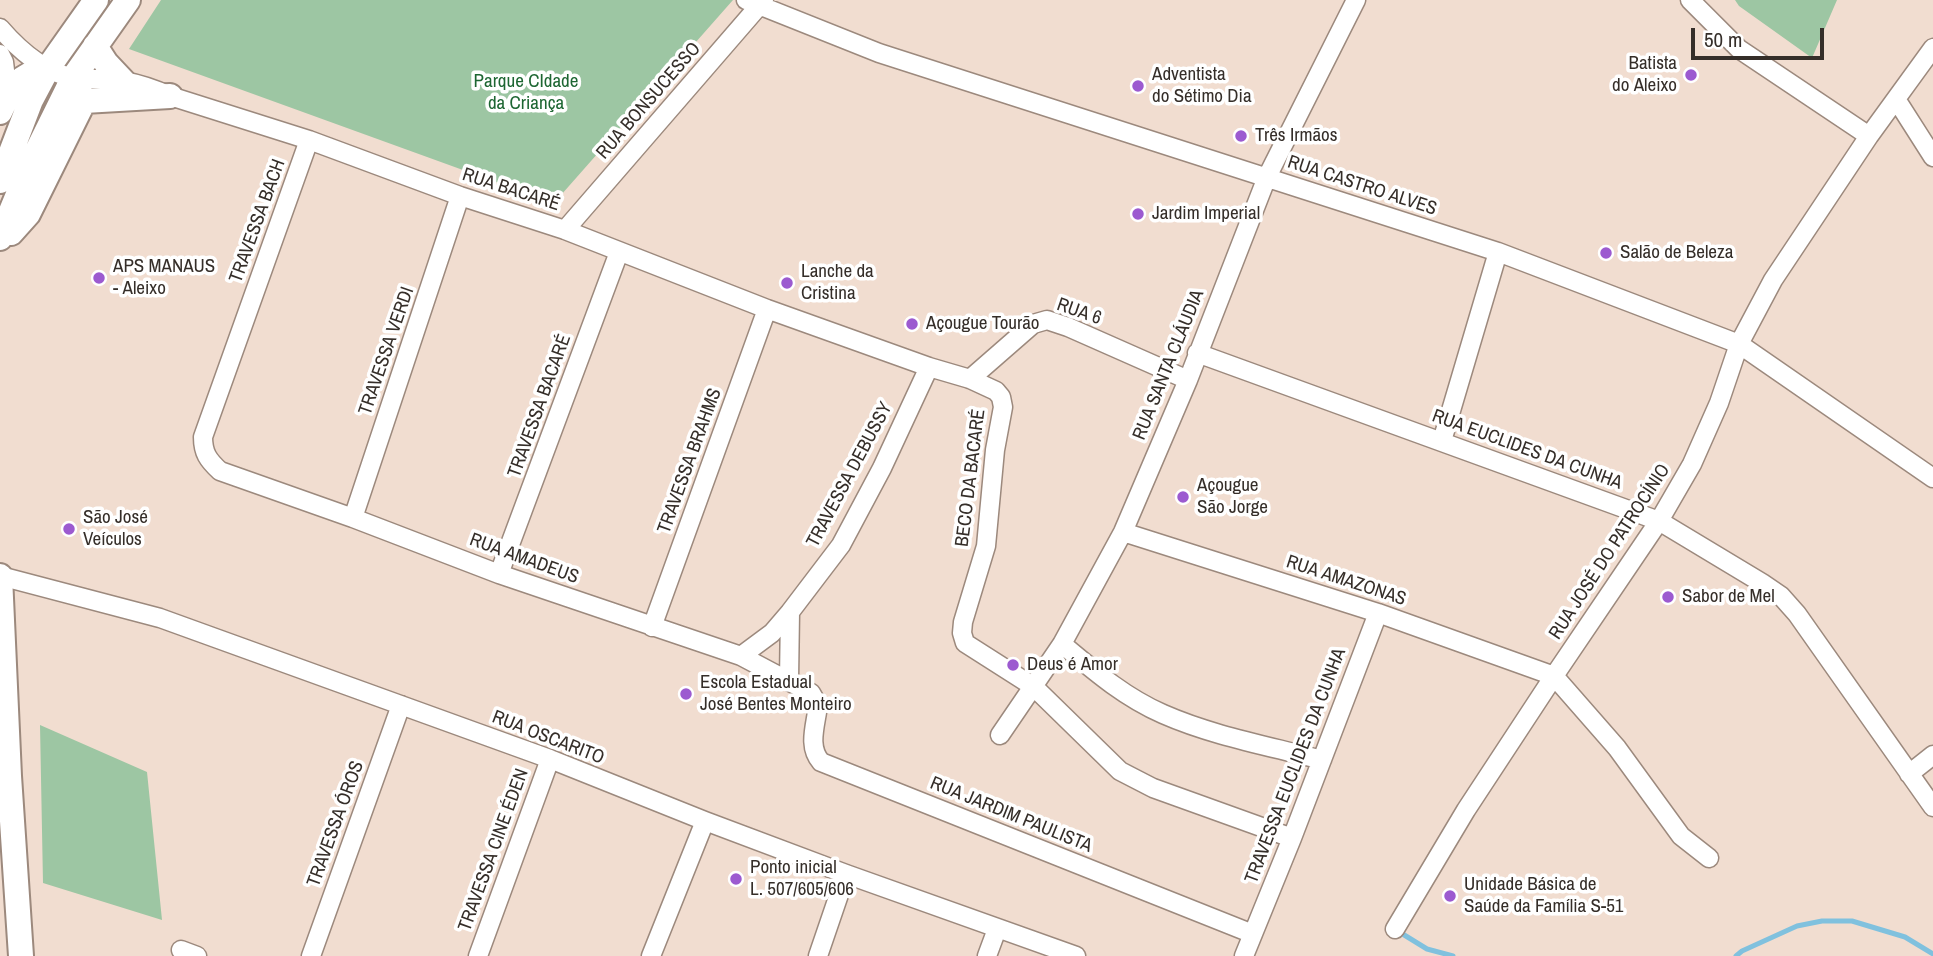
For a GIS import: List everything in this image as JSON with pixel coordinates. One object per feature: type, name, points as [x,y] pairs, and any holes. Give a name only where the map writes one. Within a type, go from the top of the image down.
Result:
[{"type":"main road","points":[[0,181],[31,100],[48,68],[96,0]]},
{"type":"main road","points":[[0,239],[31,163],[73,78],[128,0]]},
{"type":"main road","points":[[95,46],[122,81]]},
{"type":"main road","points":[[4,104],[20,80],[30,72],[48,68]]},
{"type":"main road","points":[[73,78],[84,102]]},
{"type":"main road","points":[[84,102],[170,96]]},
{"type":"main road","points":[[0,239],[17,228],[28,215],[84,102]]},
{"type":"main road","points":[[0,576],[21,956]]},
{"type":"street","name":"RUA SANTA CLÁUDIA","points":[[1000,735],[1062,644],[1122,531],[1188,380],[1267,177],[1356,0]]},
{"type":"street","points":[[1690,0],[1739,49],[1869,136]]},
{"type":"street","name":"RUA CASTRO ALVES","points":[[757,2],[879,53],[1498,252],[1739,344],[1933,478]]},
{"type":"street","name":"RUA BONSUCESSO","points":[[565,230],[757,2]]},
{"type":"street","name":"RUA BACARÉ","points":[[0,28],[15,46],[48,68],[73,78],[122,81],[148,87],[309,140],[460,196],[565,230],[767,309],[929,367]]},
{"type":"street","name":"RUA JOSÉ DO PATROCÍNIO","points":[[1395,929],[1466,810],[1659,521],[1692,464],[1719,402],[1739,344],[1773,279],[1869,136],[1933,48]]},
{"type":"street","points":[[0,54],[4,62],[4,104]]},
{"type":"street","points":[[1896,99],[1933,157]]},
{"type":"street","name":"TRAVESSA BACH","points":[[220,471],[204,452],[203,437],[309,140]]},
{"type":"street","name":"TRAVESSA VERDI","points":[[352,518],[460,196]]},
{"type":"street","name":"TRAVESSA BACARÉ","points":[[499,574],[619,252]]},
{"type":"street","points":[[1442,441],[1498,252]]},
{"type":"street","name":"TRAVESSA BRAHMS","points":[[652,627],[767,309]]},
{"type":"street","name":"RUA 6","points":[[970,379],[1033,324],[1047,320],[1188,380]]},
{"type":"street","name":"RUA EUCLIDES DA CUNHA","points":[[1197,353],[1659,521],[1781,596],[1797,614],[1933,807]]},
{"type":"street","name":"BECO DA BACARÉ","points":[[929,367],[970,379],[996,391],[1001,397],[1003,407],[995,450],[986,546],[963,622],[965,643],[1034,687],[1120,771],[1153,788],[1292,838]]},
{"type":"street","name":"TRAVESSA DEBUSSY","points":[[741,656],[772,632],[841,545],[882,468],[929,367]]},
{"type":"street","name":"RUA AMADEUS","points":[[220,471],[499,574],[741,656],[811,693]]},
{"type":"street","name":"RUA AMAZONAS","points":[[1122,531],[1378,613],[1553,676]]},
{"type":"street","name":"RUA OSCARITO","points":[[0,576],[160,618],[550,759],[846,874],[1076,956]]},
{"type":"street","points":[[789,680],[790,612]]},
{"type":"street","name":"TRAVESSA EUCLIDES DA CUNHA","points":[[1244,956],[1378,613]]},
{"type":"street","points":[[1062,644],[1107,682],[1162,713],[1210,730],[1322,760]]},
{"type":"street","points":[[1553,676],[1617,748],[1681,836],[1709,858]]},
{"type":"street","name":"RUA JARDIM PAULISTA","points":[[811,693],[818,705],[812,742],[815,755],[821,762],[1253,934]]},
{"type":"street","name":"TRAVESSA ÓROS","points":[[311,956],[401,705]]},
{"type":"street","points":[[1909,774],[1933,755]]},
{"type":"street","name":"TRAVESSA CINE ÉDEN","points":[[478,956],[550,759]]},
{"type":"street","points":[[651,956],[705,821]]},
{"type":"street","points":[[818,956],[846,874]]},
{"type":"street","points":[[987,956],[997,929]]},
{"type":"green space","name":"Parque CIdade da Criança","points":[[161,0],[733,0],[554,203],[129,49]]},
{"type":"green space","points":[[1735,0],[1837,0],[1812,58],[1739,6]]},
{"type":"green space","points":[[40,725],[147,772],[162,920],[43,883]]},
{"type":"waterway","points":[[1736,956],[1797,926],[1822,921],[1852,921],[1905,937],[1933,954]]},
{"type":"waterway","points":[[1401,933],[1427,949],[1453,956]]},
{"type":"place","name":"Batista do Aleixo","points":[[1691,75]]},
{"type":"place","name":"Adventista do Sétimo Dia","points":[[1138,86]]},
{"type":"place","name":"Três Irmãos","points":[[1241,136]]},
{"type":"place","name":"Jardim Imperial","points":[[1138,214]]},
{"type":"place","name":"Salão de Beleza","points":[[1606,253]]},
{"type":"place","name":"APS MANAUS - Aleixo","points":[[99,278]]},
{"type":"place","name":"Lanche da Cristina","points":[[787,283]]},
{"type":"place","name":"Açougue Tourão","points":[[912,324]]},
{"type":"place","name":"Açougue São Jorge","points":[[1183,497]]},
{"type":"place","name":"São José Veículos","points":[[69,529]]},
{"type":"place","name":"Sabor de Mel","points":[[1668,597]]},
{"type":"place","name":"Deus é Amor","points":[[1013,665]]},
{"type":"place","name":"Escola Estadual José Bentes Monteiro","points":[[686,694]]},
{"type":"place","name":"Ponto inicial L. 507/605/606","points":[[736,879]]},
{"type":"place","name":"Unidade Básica de Saúde da Família S-51","points":[[1450,896]]}]
